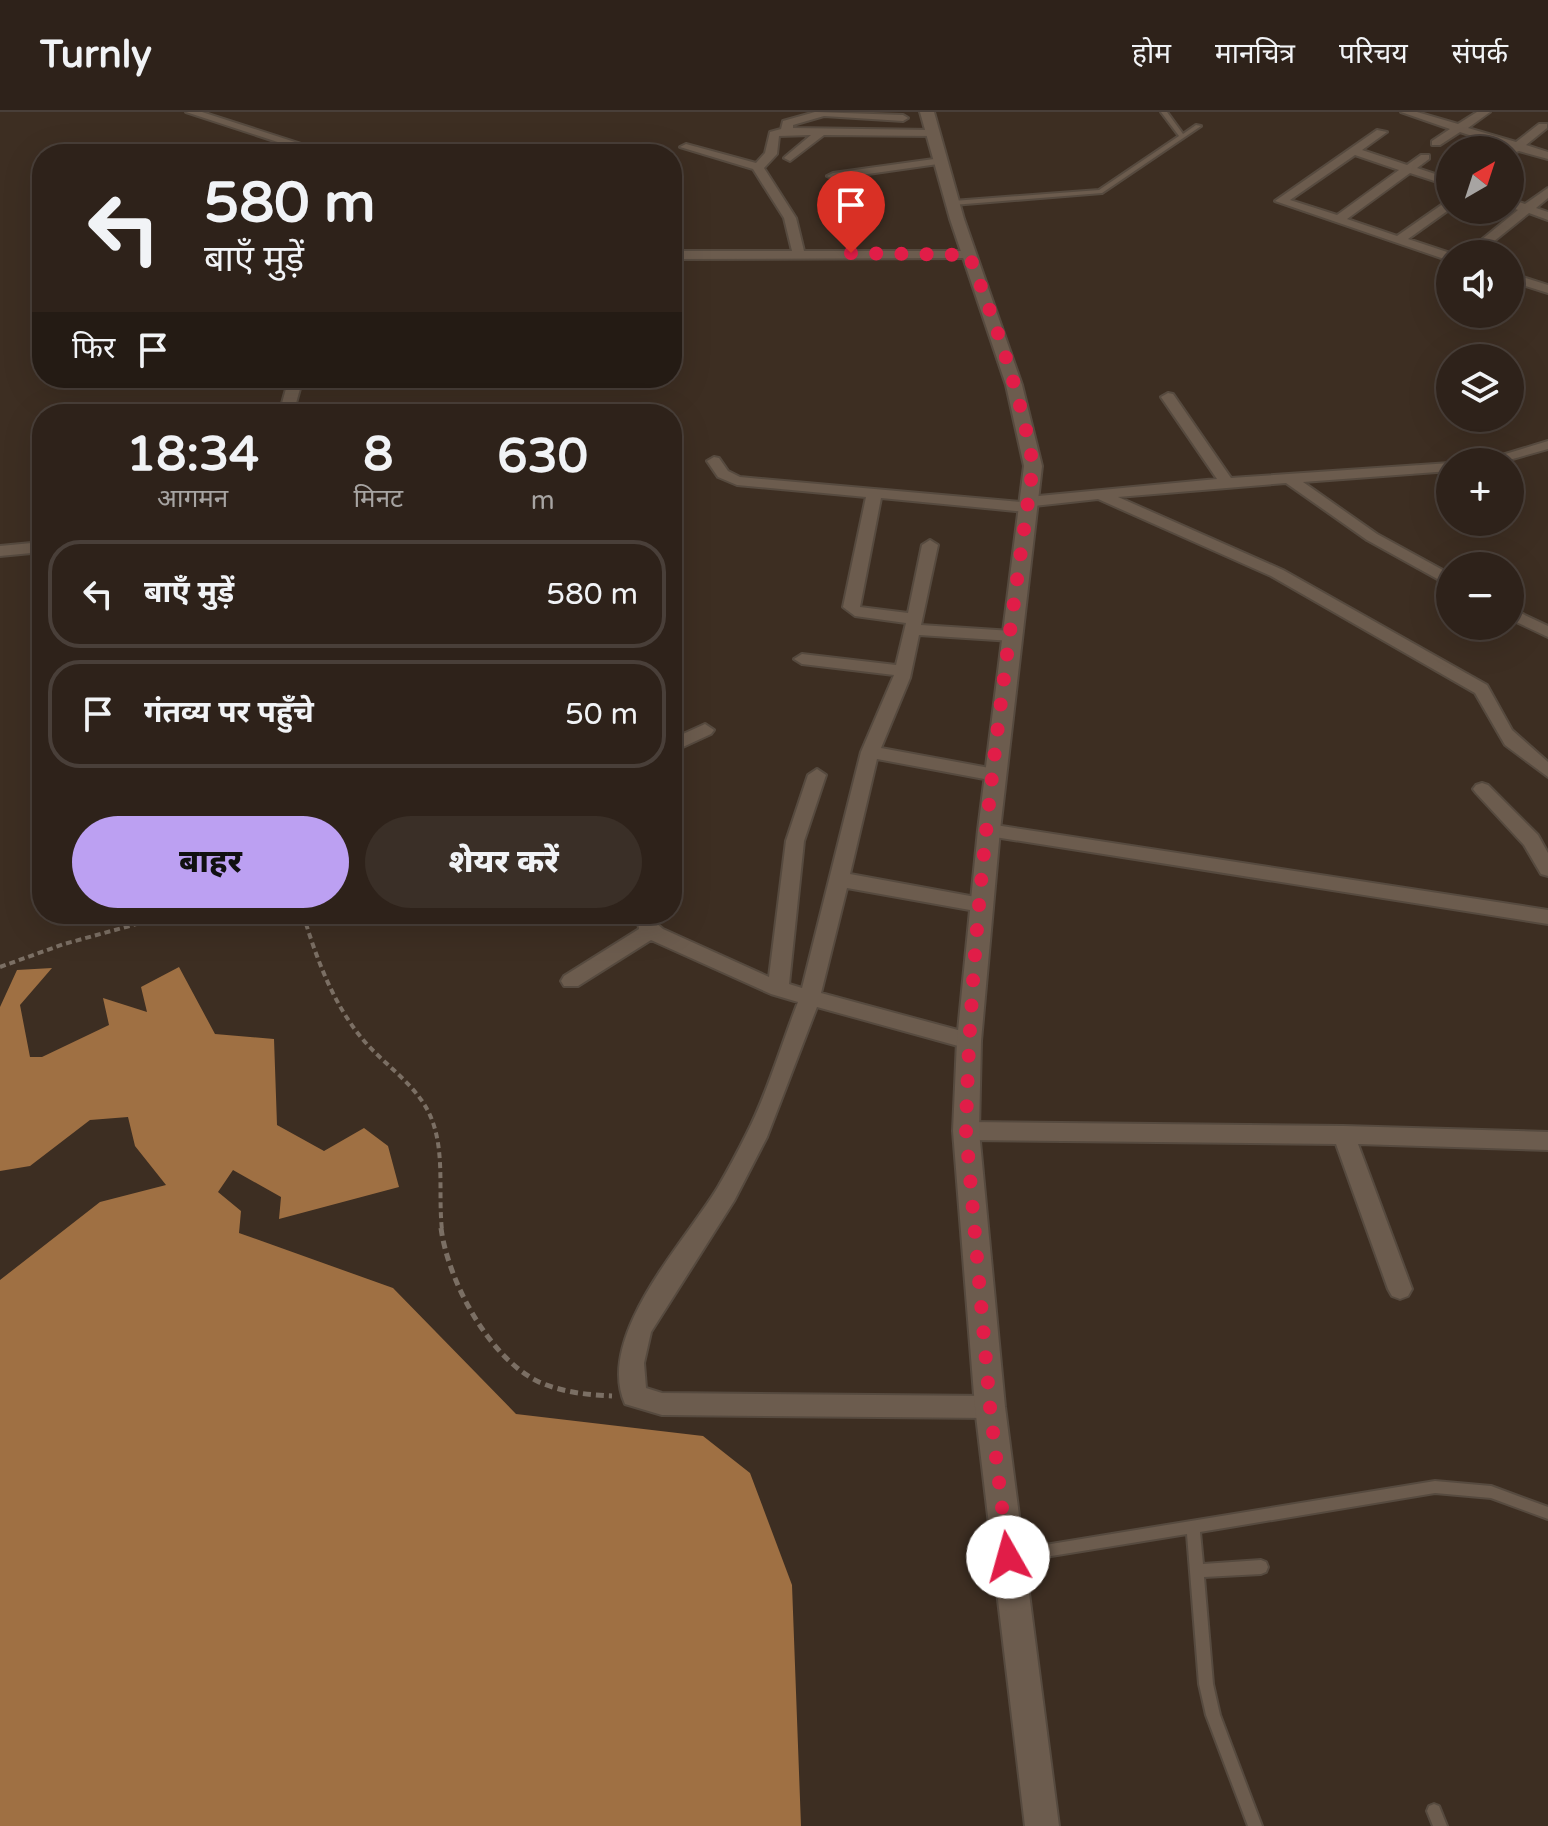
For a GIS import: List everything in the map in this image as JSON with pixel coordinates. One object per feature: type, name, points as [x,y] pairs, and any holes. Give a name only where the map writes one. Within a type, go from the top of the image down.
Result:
[{"type":"main road","points":[[922,119],[941,161],[1028,434],[1033,466],[981,905],[969,1041],[966,1131],[990,1407],[1042,1826]]},
{"type":"street","points":[[191,112],[294,144]]},
{"type":"street","points":[[1436,252],[1281,201],[1405,112],[1479,136]]},
{"type":"street","points":[[1446,136],[1485,112]]},
{"type":"street","points":[[787,131],[787,123],[824,113],[922,119]]},
{"type":"street","points":[[758,167],[771,154],[774,134],[787,131],[906,133],[922,119]]},
{"type":"street","points":[[906,133],[922,119]]},
{"type":"street","points":[[1524,141],[1543,126]]},
{"type":"street","points":[[790,158],[822,131]]},
{"type":"street","points":[[686,147],[758,167],[794,220],[798,256]]},
{"type":"street","points":[[1353,151],[1436,178]]},
{"type":"street","points":[[1524,151],[1548,156]]},
{"type":"street","points":[[1338,220],[1425,157]]},
{"type":"street","points":[[833,176],[941,161]]},
{"type":"street","points":[[1488,240],[1548,192]]},
{"type":"street","points":[[1524,208],[1548,216]]},
{"type":"street","points":[[1399,240],[1436,213]]},
{"type":"street","points":[[682,255],[969,255]]},
{"type":"street","points":[[1524,279],[1535,280],[1548,289]]},
{"type":"street","points":[[1168,397],[1227,483]]},
{"type":"street","points":[[1524,452],[1548,445]]},
{"type":"street","points":[[714,461],[723,474],[737,481],[1028,505],[1227,483],[1436,468]]},
{"type":"street","points":[[1288,478],[1372,537],[1436,573]]},
{"type":"street","points":[[874,494],[851,607],[855,611],[914,624],[1012,636]]},
{"type":"street","points":[[1100,495],[1257,563],[1481,689],[1491,699],[1499,726],[1507,736],[1548,771]]},
{"type":"street","points":[[930,545],[903,671],[870,752],[810,998],[759,1131],[726,1194],[661,1292],[640,1330],[632,1363],[634,1396],[662,1404],[990,1407]]},
{"type":"street","points":[[0,551],[32,548]]},
{"type":"street","points":[[1524,620],[1548,632]]},
{"type":"street","points":[[802,659],[903,671]]},
{"type":"street","points":[[682,741],[705,730]]},
{"type":"street","points":[[870,752],[995,775]]},
{"type":"street","points":[[778,989],[795,841],[817,775]]},
{"type":"street","points":[[1482,789],[1531,840],[1548,869]]},
{"type":"street","points":[[989,830],[1548,917]]},
{"type":"street","points":[[837,879],[981,905]]},
{"type":"street","points":[[571,981],[648,924]]},
{"type":"street","points":[[651,924],[778,989],[969,1041]]},
{"type":"street","points":[[966,1131],[1344,1135],[1548,1141]]},
{"type":"street","points":[[1344,1135],[1400,1289]]},
{"type":"lane","points":[[1164,112],[1182,137]]},
{"type":"lane","points":[[953,203],[1100,192],[1198,126]]},
{"type":"lane","points":[[1008,1557],[1435,1487],[1491,1492],[1548,1513]]},
{"type":"lane","points":[[1193,1526],[1209,1699],[1255,1826]]},
{"type":"lane","points":[[1197,1571],[1261,1567]]},
{"type":"path","points":[[0,967],[64,944],[137,924]]},
{"type":"path","points":[[306,924],[311,943],[348,1022],[429,1111],[437,1144],[443,1243],[454,1280],[478,1320],[501,1350],[530,1377],[581,1395],[634,1396]]},
{"type":"shaded area","points":[[179,967],[215,1034],[274,1039],[277,1125],[324,1151],[364,1128],[388,1146],[399,1187],[279,1219],[281,1197],[233,1170],[218,1192],[241,1211],[239,1233],[393,1288],[516,1414],[703,1436],[750,1473],[792,1585],[801,1826],[0,1826],[0,1280],[100,1202],[166,1185],[135,1146],[128,1117],[90,1120],[30,1166],[0,1171],[0,1007],[17,970],[52,968],[20,1005],[30,1057],[42,1057],[109,1025],[103,998],[147,1012],[141,987]]},
{"type":"route","points":[[851,253],[969,255],[1002,347],[1028,434],[1033,466],[989,830],[969,1041],[966,1131],[990,1407],[1008,1557]]}]
